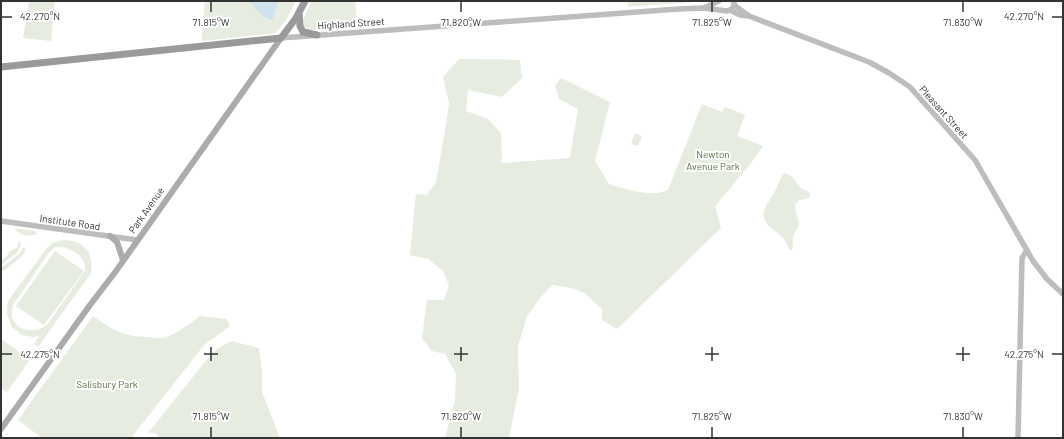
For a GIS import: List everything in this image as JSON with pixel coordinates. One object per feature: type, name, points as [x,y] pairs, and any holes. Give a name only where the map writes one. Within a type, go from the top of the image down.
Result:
[{"type":"highway","name":"Park Avenue","points":[[281,38],[300,11],[305,1]]},
{"type":"highway","points":[[300,11],[300,26],[302,30],[306,33],[317,35]]},
{"type":"highway","name":"Highland Street","points":[[1,67],[281,38]]},
{"type":"main road","name":"Highland Street","points":[[704,8],[719,1]]},
{"type":"main road","points":[[719,1],[719,5],[722,10]]},
{"type":"main road","points":[[730,10],[734,3]]},
{"type":"main road","name":"Pleasant Street","points":[[734,3],[749,16]]},
{"type":"main road","name":"Highland Street","points":[[281,38],[704,8],[727,11],[730,10]]},
{"type":"main road","name":"Pleasant Street","points":[[730,10],[869,62],[910,87],[975,160],[1033,261],[1044,276],[1063,294]]},
{"type":"main road","name":"Park Avenue","points":[[1,429],[281,38]]},
{"type":"main road","name":"Institute Road","points":[[1,222],[137,240]]},
{"type":"main road","points":[[110,236],[117,242],[123,260]]},
{"type":"main road","points":[[1018,438],[1022,258],[1027,250]]},
{"type":"green space","points":[[29,1],[55,1],[51,41],[23,38]]},
{"type":"green space","points":[[205,1],[296,1],[286,20],[276,33],[202,41]]},
{"type":"green space","points":[[312,1],[355,1],[357,26],[351,28],[308,30],[304,26],[303,20]]},
{"type":"green space","points":[[628,1],[706,1],[628,7]]},
{"type":"green space","name":"Newton Avenue Park","points":[[459,59],[520,60],[522,78],[502,97],[468,90],[466,111],[488,119],[501,133],[502,163],[570,158],[578,109],[559,99],[555,85],[561,78],[610,102],[595,161],[609,184],[646,193],[668,190],[702,104],[722,112],[725,107],[745,115],[737,136],[763,146],[752,162],[715,206],[721,228],[617,329],[602,320],[602,309],[583,292],[567,287],[552,285],[541,297],[527,316],[518,346],[519,388],[509,438],[445,438],[455,400],[456,374],[445,354],[432,351],[422,338],[427,300],[444,300],[449,285],[443,271],[428,259],[410,255],[416,194],[427,195],[436,182],[449,103],[443,77]]},
{"type":"green space","points":[[635,133],[642,136],[638,146],[631,144]]},
{"type":"green space","points":[[784,173],[791,176],[799,186],[810,193],[810,197],[799,200],[795,205],[799,225],[793,237],[792,250],[790,250],[782,237],[768,225],[764,218],[765,208]]},
{"type":"green space","points":[[14,228],[35,231],[37,234],[31,236],[25,235]]},
{"type":"green space","points":[[19,240],[21,245],[17,253],[1,265],[1,260],[6,257],[10,251],[17,248]]},
{"type":"green space","points":[[62,240],[76,242],[82,245],[89,253],[92,266],[91,273],[38,347],[34,344],[39,336],[33,337],[22,335],[12,327],[7,314],[7,306],[8,301],[52,243]],"holes":[[[56,247],[67,248],[76,253],[83,261],[85,271],[47,325],[40,329],[33,330],[21,328],[13,319],[13,305],[50,251]]]},
{"type":"green space","points":[[24,247],[26,250],[21,257],[4,271],[1,270],[1,268],[19,254]]},
{"type":"green space","points":[[55,251],[84,271],[44,325],[16,306]]},
{"type":"green space","name":"Salisbury Park","points":[[93,316],[112,329],[124,334],[157,338],[163,338],[173,334],[200,316],[226,319],[230,326],[204,345],[131,438],[42,438],[18,420]]},
{"type":"green space","points":[[1,339],[29,359],[7,392],[1,388]]},
{"type":"green space","points":[[231,341],[259,348],[262,373],[262,392],[280,438],[160,438],[155,433],[148,433],[212,353]]},
{"type":"water","points":[[250,1],[278,1],[273,18],[271,20],[265,17]]}]
